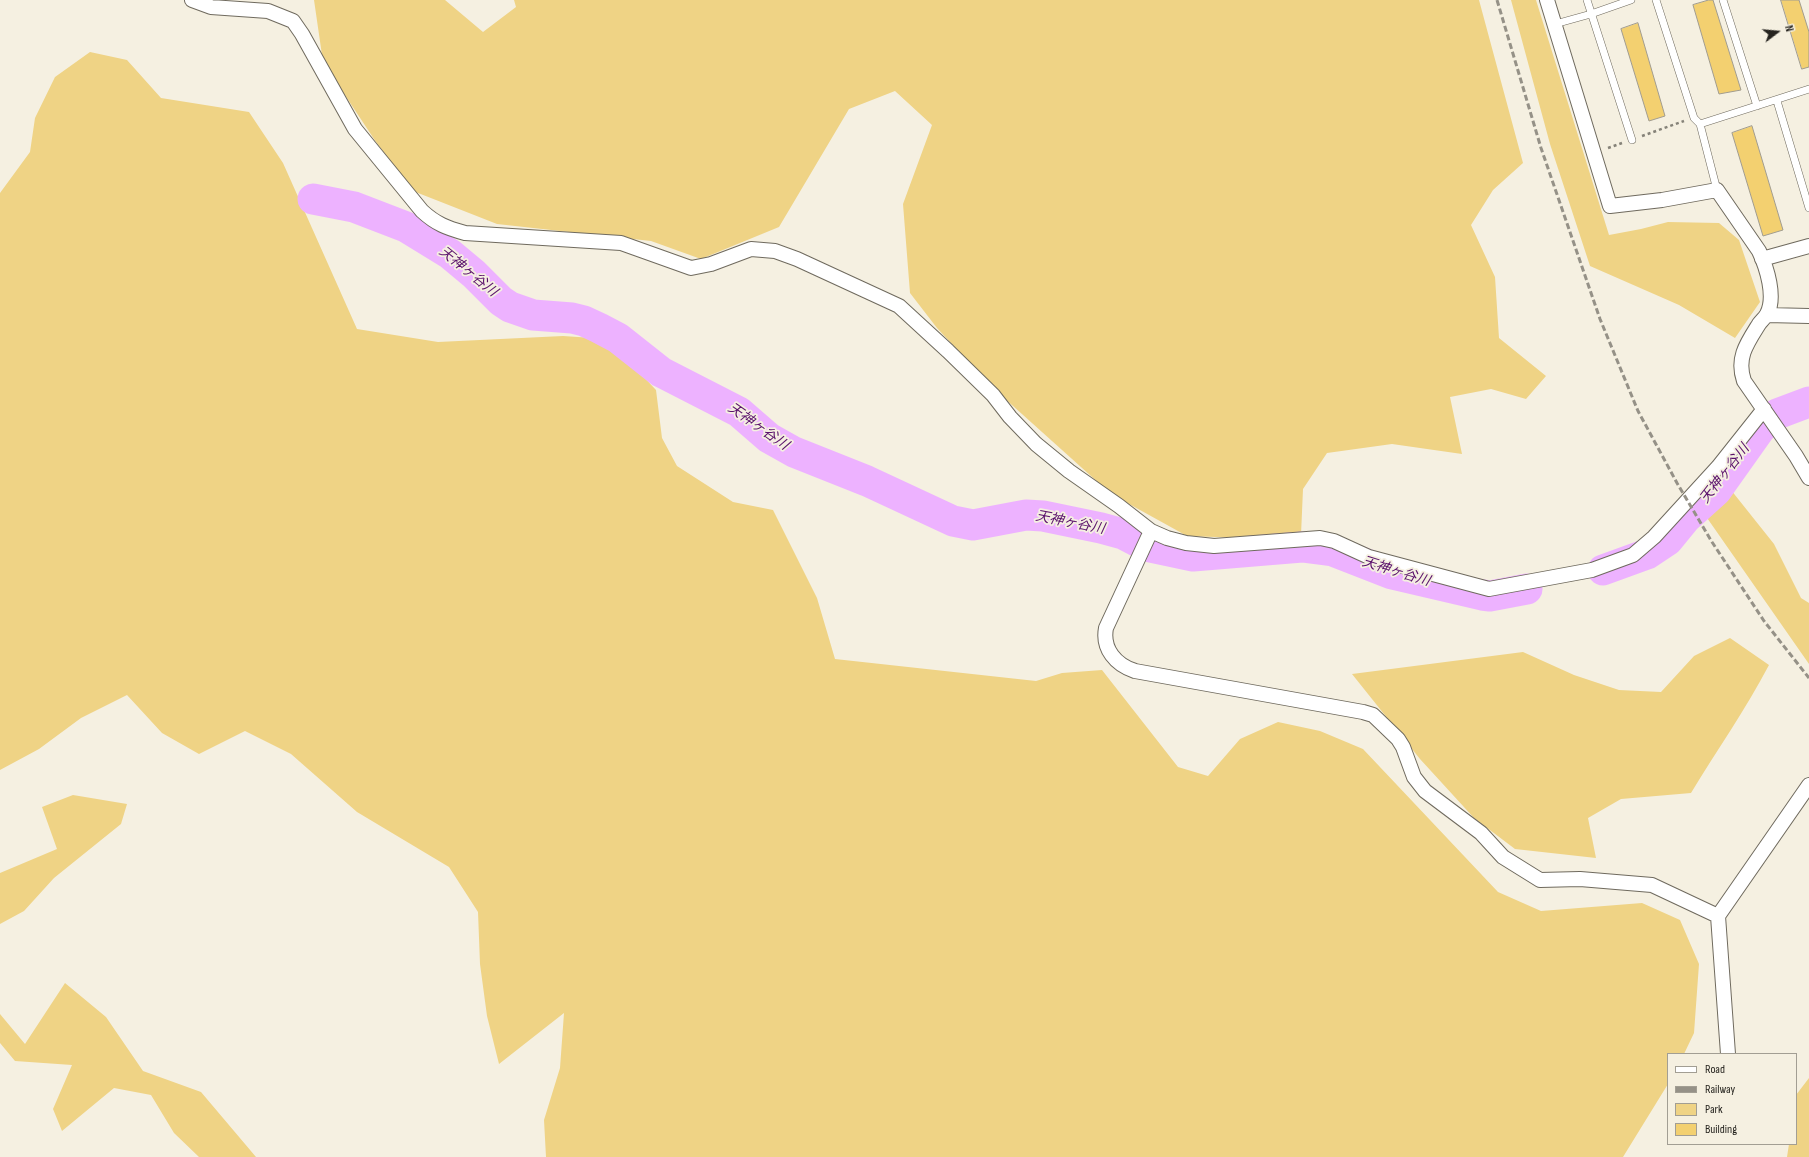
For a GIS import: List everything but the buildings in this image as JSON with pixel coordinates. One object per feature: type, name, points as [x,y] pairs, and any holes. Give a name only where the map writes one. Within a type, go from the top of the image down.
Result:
[{"type":"street","points":[[192,0],[211,7],[268,11],[293,21],[302,34],[355,128],[432,221],[448,228],[465,233],[621,243],[691,268],[711,264],[751,249],[775,251],[797,259],[899,306],[993,395],[1010,417],[1036,444],[1069,471],[1119,506],[1147,540]]},
{"type":"street","points":[[1547,0],[1610,206],[1662,200],[1717,190],[1759,251],[1769,284],[1770,300],[1767,314],[1744,347],[1740,371],[1744,381],[1796,456],[1809,478]]},
{"type":"street","points":[[1762,259],[1809,246]]},
{"type":"street","points":[[1767,314],[1809,316]]},
{"type":"street","points":[[1147,540],[1167,538],[1214,546],[1320,538],[1334,541],[1369,557],[1489,589],[1592,570],[1633,555],[1654,537],[1718,467],[1764,410]]},
{"type":"street","points":[[1147,540],[1106,628],[1104,637],[1107,648],[1115,660],[1125,668],[1150,674],[1355,710],[1373,715],[1398,739],[1403,747],[1414,777],[1425,791],[1481,833],[1503,857],[1540,880],[1580,879],[1652,885],[1718,916]]},
{"type":"street","points":[[1728,1053],[1718,916],[1809,785]]},
{"type":"lane","points":[[1587,0],[1632,140]]},
{"type":"lane","points":[[1555,24],[1591,14],[1631,0]]},
{"type":"lane","points":[[1656,0],[1694,118],[1700,124],[1717,190]]},
{"type":"lane","points":[[1723,0],[1757,106]]},
{"type":"lane","points":[[1700,124],[1809,89]]},
{"type":"lane","points":[[1776,100],[1809,208]]},
{"type":"green space","points":[[314,0],[445,0],[483,32],[516,7],[514,0],[1479,0],[1523,163],[1493,190],[1471,225],[1495,277],[1499,338],[1546,376],[1526,399],[1491,389],[1450,397],[1462,454],[1392,444],[1327,453],[1303,489],[1301,535],[1244,538],[1187,536],[1111,494],[993,388],[937,328],[910,293],[903,204],[932,125],[895,91],[849,109],[779,227],[701,259],[651,241],[497,224],[413,191],[376,142],[323,62]]},
{"type":"green space","points":[[1511,0],[1536,0],[1609,235],[1668,222],[1719,223],[1739,240],[1760,302],[1735,338],[1679,305],[1590,266],[1550,144]]},
{"type":"green space","points":[[90,52],[127,60],[161,98],[249,112],[283,163],[357,329],[438,342],[563,336],[608,339],[656,390],[662,438],[677,466],[733,502],[773,510],[817,598],[835,659],[1036,681],[1062,673],[1102,670],[1178,767],[1208,776],[1240,739],[1278,722],[1320,731],[1363,749],[1498,892],[1541,911],[1642,903],[1680,920],[1699,964],[1694,1033],[1684,1053],[1667,1053],[1667,1086],[1623,1157],[546,1157],[544,1120],[560,1068],[564,1013],[499,1064],[487,1016],[480,964],[478,912],[449,867],[357,812],[291,754],[245,731],[199,754],[162,733],[127,695],[81,718],[39,749],[0,770],[0,193],[30,152],[35,118],[55,77]]},
{"type":"green space","points":[[1731,490],[1774,544],[1801,598],[1809,603],[1809,664],[1705,515]]},
{"type":"green space","points":[[1730,638],[1769,665],[1741,713],[1691,793],[1621,799],[1588,818],[1596,858],[1515,849],[1474,818],[1420,759],[1352,674],[1523,652],[1574,675],[1619,690],[1661,692],[1694,656]]},
{"type":"green space","points":[[73,795],[127,804],[121,824],[54,878],[24,911],[0,924],[0,873],[57,849],[42,807]]},
{"type":"green space","points":[[65,983],[106,1017],[143,1071],[201,1092],[256,1157],[199,1157],[174,1133],[151,1095],[114,1088],[62,1131],[53,1109],[72,1065],[15,1061],[0,1043],[0,1014],[25,1044]]},
{"type":"green space","points":[[1809,1078],[1809,1157],[1787,1157],[1789,1145],[1797,1145],[1797,1094]]},
{"type":"waterway","name":"天神ヶ谷川","points":[[313,199],[354,207],[406,227],[450,254],[474,274],[501,301],[510,307],[533,315],[572,318],[584,321],[599,328],[618,338],[661,372],[739,412],[769,438],[794,452],[867,481],[953,521],[973,525],[1026,515],[1043,516],[1101,528],[1123,534],[1146,546],[1193,556],[1302,547],[1333,551],[1392,574],[1482,595],[1490,596],[1527,589]]},
{"type":"waterway","name":"天神ヶ谷川","points":[[1603,570],[1647,554],[1668,540],[1686,518],[1716,491],[1760,429],[1777,414],[1809,402]]},
{"type":"railway","points":[[1497,0],[1541,148],[1600,319],[1638,411],[1677,483],[1712,542],[1764,621],[1809,678]]}]
